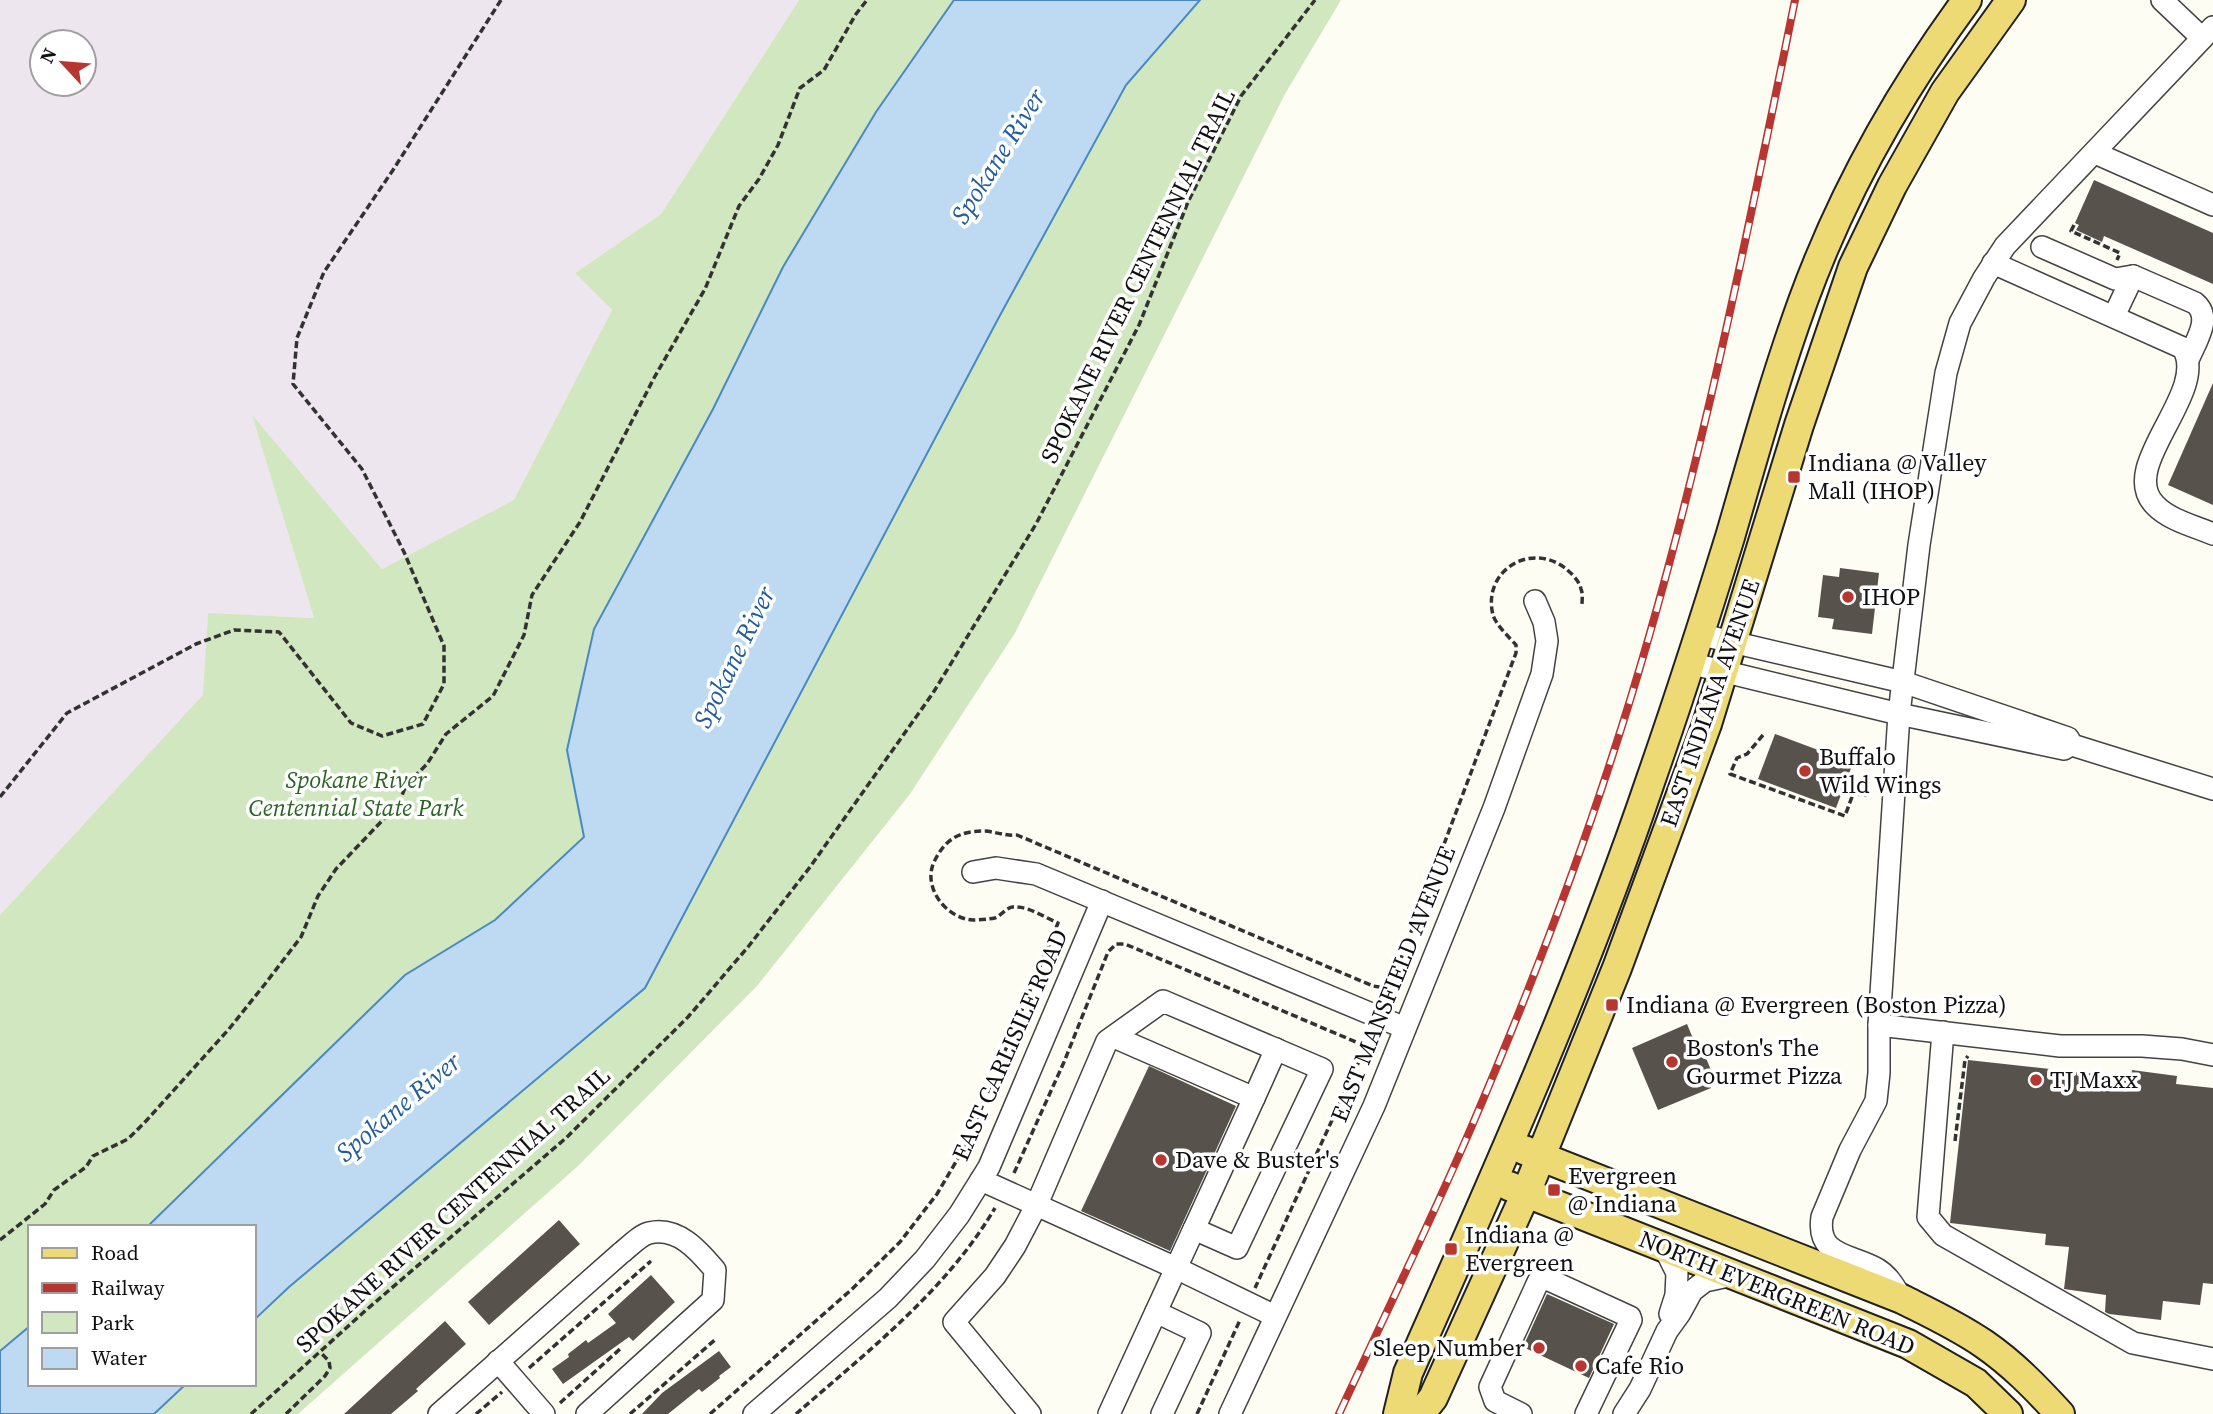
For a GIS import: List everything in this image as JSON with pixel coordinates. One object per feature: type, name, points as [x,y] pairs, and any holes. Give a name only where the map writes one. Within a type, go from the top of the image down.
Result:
[{"type":"main road","name":"EAST INDIANA AVENUE","points":[[1398,1414],[1408,1373],[1541,1071],[1651,780],[1804,299],[1848,196],[1937,42],[1968,0]]},
{"type":"main road","name":"EAST INDIANA AVENUE","points":[[1420,1414],[1433,1398],[1542,1157],[1617,968],[1724,673],[1799,425],[1853,267],[1892,186],[1945,92],[2011,0]]},
{"type":"main road","name":"NORTH EVERGREEN ROAD","points":[[1509,1144],[1902,1299],[1955,1326],[1992,1350],[2025,1377],[2060,1414]]},
{"type":"main road","name":"NORTH EVERGREEN ROAD","points":[[1494,1179],[1908,1344],[1976,1383],[2008,1414]]},
{"type":"street","points":[[1902,1299],[1888,1277],[1829,1248],[1821,1234],[1821,1226],[1822,1217],[1850,1150],[1876,1101],[1899,714],[1919,545],[1949,359],[1960,323],[1993,263],[2013,237],[2207,32],[2162,0]]},
{"type":"street","points":[[2095,153],[2213,205]]},
{"type":"street","points":[[2042,247],[2115,279],[2123,271]]},
{"type":"street","points":[[1993,263],[2177,344],[2183,348],[2188,360]]},
{"type":"street","points":[[2115,316],[2123,271]]},
{"type":"street","points":[[2123,271],[2196,303],[2202,309],[2205,319],[2188,360],[2186,382],[2147,470],[2146,488],[2151,501],[2163,512],[2213,534]]},
{"type":"street","name":"EAST MANSFIELD AVENUE","points":[[1230,1414],[1374,1106],[1494,808],[1542,674],[1547,641],[1544,622],[1535,601]]},
{"type":"street","points":[[1699,634],[1903,682],[2068,738],[2072,745],[2213,789]]},
{"type":"street","points":[[1689,663],[1899,714],[2064,749],[2072,745]]},
{"type":"street","points":[[973,872],[996,869],[1036,874],[1405,1028]]},
{"type":"street","name":"EAST CARLISILE ROAD","points":[[754,1414],[888,1298],[959,1215],[989,1167],[1102,901]]},
{"type":"street","points":[[1030,1414],[954,1322],[995,1276],[1015,1246],[1037,1204],[1107,1041],[1163,1001],[1322,1069],[1237,1248],[1194,1229]]},
{"type":"street","points":[[1879,1024],[2060,1046],[2142,1046],[2213,1055]]},
{"type":"street","points":[[1943,1032],[1928,1217],[1942,1235],[2133,1343],[2213,1359]]},
{"type":"street","points":[[1114,1037],[1254,1098]]},
{"type":"street","points":[[1109,1414],[1276,1049]]},
{"type":"street","points":[[981,1180],[1006,1189],[1275,1316]]},
{"type":"street","points":[[439,1414],[621,1252],[648,1233],[676,1234],[697,1249],[715,1270],[712,1300],[587,1414]]},
{"type":"street","points":[[1664,1247],[1677,1273],[1676,1295],[1667,1331]]},
{"type":"street","points":[[1624,1414],[1640,1389],[1667,1331],[1698,1285],[1714,1278],[1733,1275]]},
{"type":"street","points":[[1511,1410],[1492,1396],[1490,1387],[1538,1282],[1547,1279],[1630,1317],[1631,1320],[1586,1414]]},
{"type":"street","points":[[1156,1312],[1200,1333],[1162,1414]]},
{"type":"street","points":[[498,1361],[550,1410]]},
{"type":"path","points":[[0,797],[67,713],[197,644],[234,630],[279,632],[351,723],[382,736],[424,724],[444,684],[444,646],[404,552],[362,469],[293,384],[297,338],[324,272],[393,170],[501,0]]},
{"type":"path","points":[[0,1240],[45,1204],[54,1190],[86,1167],[93,1156],[128,1139],[146,1121],[229,1029],[272,975],[301,937],[318,896],[336,869],[398,803],[406,785],[427,764],[446,734],[494,696],[524,635],[532,595],[580,522],[654,378],[705,289],[738,206],[759,179],[778,145],[800,89],[824,70],[867,0]]},
{"type":"path","name":"SPOKANE RIVER CENTENNIAL TRAIL","points":[[251,1414],[566,1138],[688,1017],[748,947],[810,867],[933,693],[1036,524],[1139,325],[1188,202],[1241,96],[1315,0]]},
{"type":"path","points":[[2074,225],[2071,231],[2120,253],[2123,271]]},
{"type":"path","points":[[1763,734],[1747,754],[1737,758],[1730,774],[1845,816],[1853,794],[1867,795]]},
{"type":"path","points":[[796,1414],[902,1321],[941,1282],[984,1227],[1006,1189],[1064,1062],[1108,952],[1115,944],[1125,944],[1356,1042],[1362,1048],[1361,1056],[1197,1414]]},
{"type":"path","points":[[1954,1151],[1965,1060],[1967,1056],[1974,1054]]},
{"type":"path","points":[[525,1371],[651,1261]]},
{"type":"path","points":[[630,1414],[717,1338]]},
{"type":"path","points":[[550,1410],[621,1349]]},
{"type":"path","points":[[286,1414],[330,1368],[329,1361],[320,1352]]},
{"type":"path","points":[[476,1414],[506,1388]]},
{"type":"shaded area","points":[[0,0],[799,0],[661,214],[575,273],[612,310],[515,500],[382,569],[253,417],[314,618],[208,614],[204,695],[0,915]]},
{"type":"green space","name":"Spokane River Centennial State Park","points":[[799,0],[954,0],[876,112],[783,267],[713,409],[567,750],[584,837],[495,920],[405,975],[149,1225],[28,1225],[28,1328],[0,1351],[0,915],[203,695],[208,613],[314,618],[252,415],[382,569],[514,500],[612,310],[575,273],[661,214]]},
{"type":"green space","points":[[1200,0],[1341,0],[1285,94],[1015,633],[910,794],[757,986],[578,1166],[298,1414],[154,1414],[184,1386],[256,1386],[256,1318],[289,1287],[645,988],[998,319],[1126,85]]},
{"type":"water","name":"Spokane River","points":[[954,0],[1200,0],[1126,85],[998,319],[645,988],[289,1287],[256,1318],[256,1225],[149,1225],[405,975],[495,920],[584,837],[567,750],[594,629],[713,409],[783,267],[876,112]]},
{"type":"water","points":[[28,1328],[28,1386],[184,1386],[154,1414],[0,1414],[0,1351]]},
{"type":"building","points":[[2094,180],[2213,233],[2213,284],[2104,236],[2102,242],[2076,230],[2079,225],[2075,223]]},
{"type":"building","points":[[2213,383],[2213,505],[2168,485]]},
{"type":"building","name":"IHOP","points":[[1840,568],[1879,573],[1872,634],[1832,629],[1834,619],[1818,617],[1823,575],[1839,577]]},
{"type":"building","name":"Buffalo Wild Wings","points":[[1775,734],[1853,763],[1836,808],[1758,779]]},
{"type":"building","name":"Boston's The Gourmet Pizza","points":[[1687,1024],[1699,1053],[1703,1051],[1711,1070],[1705,1073],[1711,1088],[1658,1110],[1632,1048]]},
{"type":"building","points":[[1968,1060],[2131,1078],[2132,1070],[2177,1076],[2176,1084],[2213,1088],[2213,1284],[2203,1283],[2200,1305],[2163,1301],[2161,1320],[2109,1314],[2105,1312],[2106,1295],[2064,1289],[2069,1247],[2045,1245],[2046,1234],[1950,1223]]},
{"type":"building","name":"Dave & Buster's","points":[[1149,1066],[1236,1106],[1170,1251],[1081,1211]]},
{"type":"building","points":[[559,1220],[580,1244],[489,1325],[468,1302]]},
{"type":"building","points":[[651,1275],[675,1302],[633,1341],[629,1337],[563,1384],[552,1369],[586,1340],[588,1343],[616,1323],[608,1314]]},
{"type":"building","points":[[1547,1294],[1614,1324],[1589,1378],[1523,1347]]},
{"type":"building","points":[[445,1321],[466,1344],[416,1389],[418,1391],[391,1414],[344,1414]]},
{"type":"building","points":[[719,1351],[731,1367],[719,1376],[720,1378],[702,1392],[699,1389],[668,1414],[642,1414],[662,1393]]},
{"type":"railway","points":[[1339,1414],[1471,1128],[1527,991],[1597,804],[1641,664],[1692,476],[1736,286],[1795,0]]},
{"type":"place","name":"Indiana @ Valley Mall (IHOP)","points":[[1794,477]]},
{"type":"place","name":"IHOP","points":[[1848,597]]},
{"type":"place","name":"Buffalo Wild Wings","points":[[1805,771]]},
{"type":"place","name":"Indiana @ Evergreen (Boston Pizza)","points":[[1612,1005]]},
{"type":"place","name":"Boston's The Gourmet Pizza","points":[[1672,1062]]},
{"type":"place","name":"TJ Maxx","points":[[2036,1080]]},
{"type":"place","name":"Dave & Buster's","points":[[1161,1160]]},
{"type":"place","name":"Evergreen @ Indiana","points":[[1554,1190]]},
{"type":"place","name":"Indiana @ Evergreen","points":[[1451,1249]]},
{"type":"place","name":"Sleep Number","points":[[1539,1348]]},
{"type":"place","name":"Cafe Rio","points":[[1581,1366]]}]
